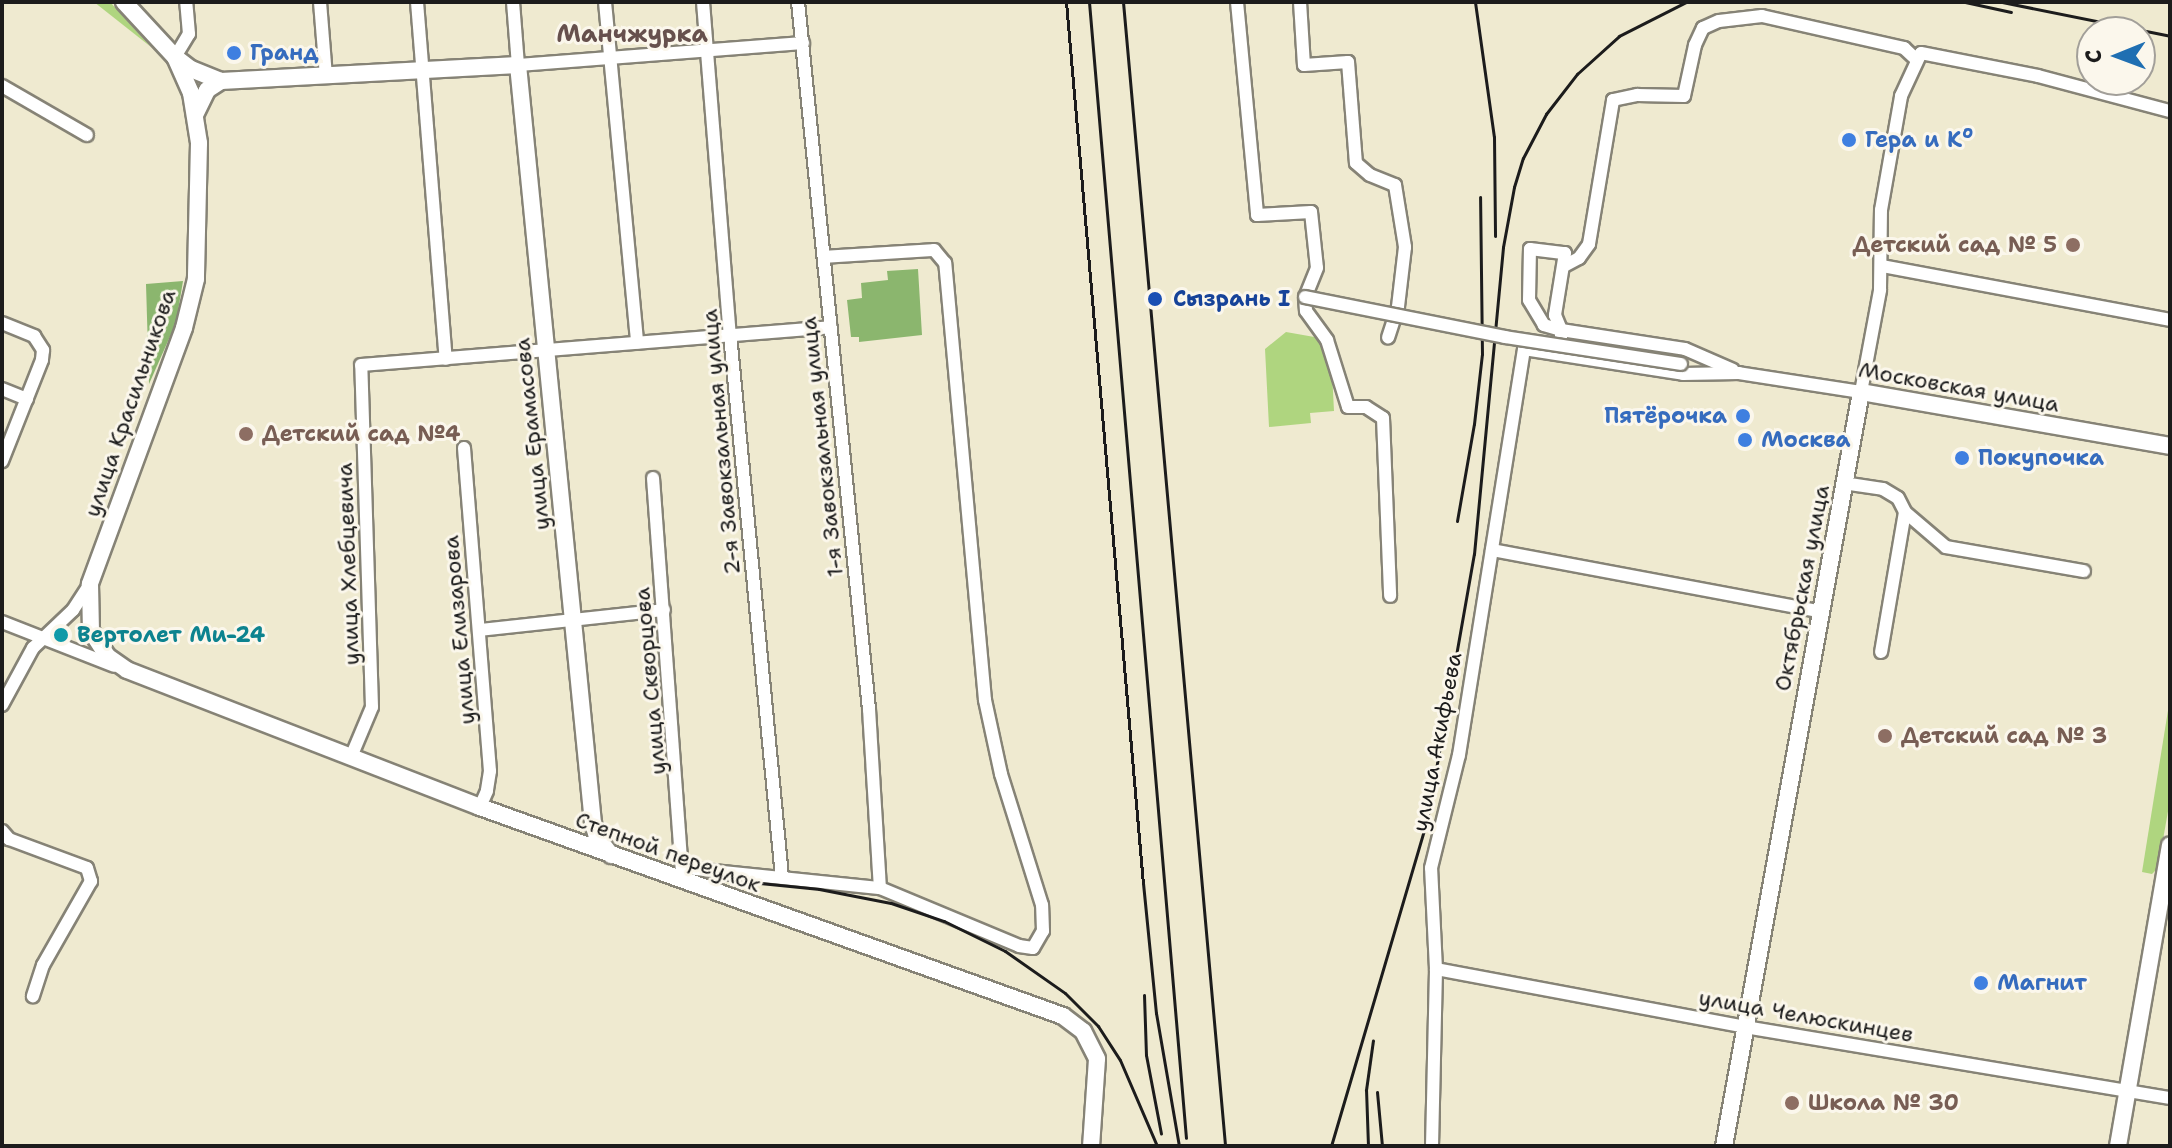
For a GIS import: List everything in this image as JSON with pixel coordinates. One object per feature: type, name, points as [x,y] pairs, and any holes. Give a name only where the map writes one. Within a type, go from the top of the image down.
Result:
[{"type":"main road","points":[[124,2],[175,57],[191,69],[221,81],[518,65]]},
{"type":"main road","name":"улица Красильникова","points":[[90,584],[191,307],[197,242],[196,113],[175,57]]},
{"type":"main road","name":"улица Ерамасова","points":[[518,65],[593,823],[602,846],[612,856]]},
{"type":"main road","points":[[196,113],[207,90],[221,81]]},
{"type":"main road","name":"Московская улица","points":[[1861,392],[2170,446]]},
{"type":"main road","name":"Октябрьская улица","points":[[1724,1146],[1861,392]]},
{"type":"main road","points":[[90,584],[91,631],[107,656],[127,670]]},
{"type":"main road","name":"Степной переулок","points":[[127,670],[612,856],[682,874],[1063,1016],[1083,1031],[1097,1059],[1091,1146]]},
{"type":"main road","points":[[567,839],[586,836],[593,823]]},
{"type":"main road","points":[[2118,1146],[2170,845]]},
{"type":"street","points":[[175,57],[189,34],[186,2]]},
{"type":"street","points":[[320,2],[326,76]]},
{"type":"street","points":[[417,2],[446,359],[830,327]]},
{"type":"street","name":"улица Ерамасова","points":[[513,2],[518,65]]},
{"type":"street","points":[[605,2],[637,343]]},
{"type":"street","name":"2-я Завокзальная улица","points":[[703,2],[730,335],[782,877]]},
{"type":"street","name":"1-я Завокзальная улица","points":[[798,2],[869,709],[880,888]]},
{"type":"street","points":[[1237,2],[1257,215],[1311,212],[1317,268],[1307,292],[1306,311],[1327,340],[1348,407],[1366,407],[1383,418],[1390,596]]},
{"type":"street","points":[[1300,2],[1304,65],[1348,62],[1356,163],[1370,175],[1395,185],[1405,247],[1398,307],[1388,337]]},
{"type":"street","points":[[1564,266],[1579,258],[1589,244],[1613,100],[1637,95],[1684,96],[1695,45],[1703,28],[1719,21],[1762,16],[1904,48],[1917,60],[1921,53],[2038,76],[2170,111]]},
{"type":"street","points":[[518,65],[707,48],[803,43]]},
{"type":"street","name":"Октябрьская улица","points":[[1861,392],[1882,266],[1881,210],[1896,121],[1901,96],[1917,60]]},
{"type":"street","points":[[3,88],[87,135]]},
{"type":"street","points":[[1561,330],[1544,325],[1529,300],[1530,249],[1565,253],[1555,315],[1561,330],[1561,355]]},
{"type":"street","points":[[682,874],[782,877],[880,888],[1019,946],[1033,948],[1043,931],[1042,905],[1001,774],[985,700],[945,263],[934,250],[824,257]]},
{"type":"street","points":[[1882,266],[2170,320]]},
{"type":"street","name":"Московская улица","points":[[1307,292],[1505,337],[1861,392]]},
{"type":"street","points":[[2,323],[41,341],[42,360],[2,461]]},
{"type":"street","name":"Московская улица","points":[[1561,330],[1685,349],[1739,373]]},
{"type":"street","name":"Московская улица","points":[[1524,349],[1683,374],[1739,373]]},
{"type":"street","name":"улица Акифьева","points":[[1432,1146],[1436,969],[1431,868],[1459,755],[1524,349]]},
{"type":"street","name":"улица Хлебцевича","points":[[351,757],[372,707],[361,365],[446,359]]},
{"type":"street","points":[[2,389],[27,399]]},
{"type":"street","name":"улица Елизарова","points":[[464,448],[490,771],[487,791],[480,807]]},
{"type":"street","name":"улица Скворцова","points":[[653,478],[682,874]]},
{"type":"street","points":[[1843,483],[1883,489],[1898,498],[1905,512],[1946,547],[2084,571]]},
{"type":"street","points":[[1881,652],[1905,512]]},
{"type":"street","points":[[1492,550],[1819,611]]},
{"type":"street","points":[[2,705],[42,639],[73,610],[90,584]]},
{"type":"street","points":[[480,630],[664,610]]},
{"type":"street","points":[[2,622],[127,670]]},
{"type":"street","points":[[2,831],[9,839],[87,868],[91,881],[43,965],[33,996]]},
{"type":"street","name":"улица Челюскинцев","points":[[1436,969],[1745,1027],[2170,1098]]},
{"type":"green space","points":[[94,2],[110,2],[151,47]]},
{"type":"green space","points":[[918,269],[922,335],[859,342],[859,337],[851,337],[847,300],[862,298],[861,283],[888,280],[887,271]]},
{"type":"green space","points":[[183,281],[176,323],[149,384],[146,284]]},
{"type":"green space","points":[[1286,332],[1320,338],[1332,372],[1334,411],[1310,413],[1311,423],[1269,427],[1265,349]]},
{"type":"green space","points":[[2170,698],[2170,800],[2158,868],[2152,874],[2142,872]]},
{"type":"railway","points":[[1066,2],[1143,883],[1156,1013],[1179,1146]]},
{"type":"railway","points":[[1089,2],[1186,1138]]},
{"type":"railway","points":[[1123,2],[1225,1146]]},
{"type":"railway","points":[[1475,2],[1494,137],[1495,236]]},
{"type":"railway","points":[[1331,1146],[1427,820],[1474,554],[1503,247],[1514,187],[1523,158],[1546,114],[1577,74],[1619,36],[1686,2]]},
{"type":"railway","points":[[1965,2],[2011,12]]},
{"type":"railway","points":[[2002,2],[2170,36]]},
{"type":"railway","points":[[1457,521],[1474,424],[1482,354],[1480,197]]},
{"type":"railway","points":[[710,878],[819,889],[891,903],[944,921],[1005,951],[1065,993],[1098,1026],[1120,1060],[1157,1146]]},
{"type":"railway","points":[[1144,995],[1146,1055],[1161,1134]]},
{"type":"railway","points":[[1368,1146],[1366,1090],[1373,1040]]},
{"type":"railway","points":[[1377,1092],[1382,1146]]},
{"type":"place","name":"Гранд","points":[[234,53]]},
{"type":"place","name":"Гера и К⁰","points":[[1849,140]]},
{"type":"place","name":"Детский сад № 5","points":[[2073,245]]},
{"type":"place","name":"Сызрань I","points":[[1155,299]]},
{"type":"place","name":"Пятёрочка","points":[[1743,416]]},
{"type":"place","name":"Детский сад №4","points":[[246,434]]},
{"type":"place","name":"Москва","points":[[1745,440]]},
{"type":"place","name":"Покупочка","points":[[1962,458]]},
{"type":"place","name":"Вертолет Ми-24","points":[[61,635]]},
{"type":"place","name":"Детский сад № 3","points":[[1885,736]]},
{"type":"place","name":"Магнит","points":[[1981,983]]},
{"type":"place","name":"Школа № 30","points":[[1792,1103]]},
{"type":"district","name":"Манчжурка","points":[[632,35]]}]
